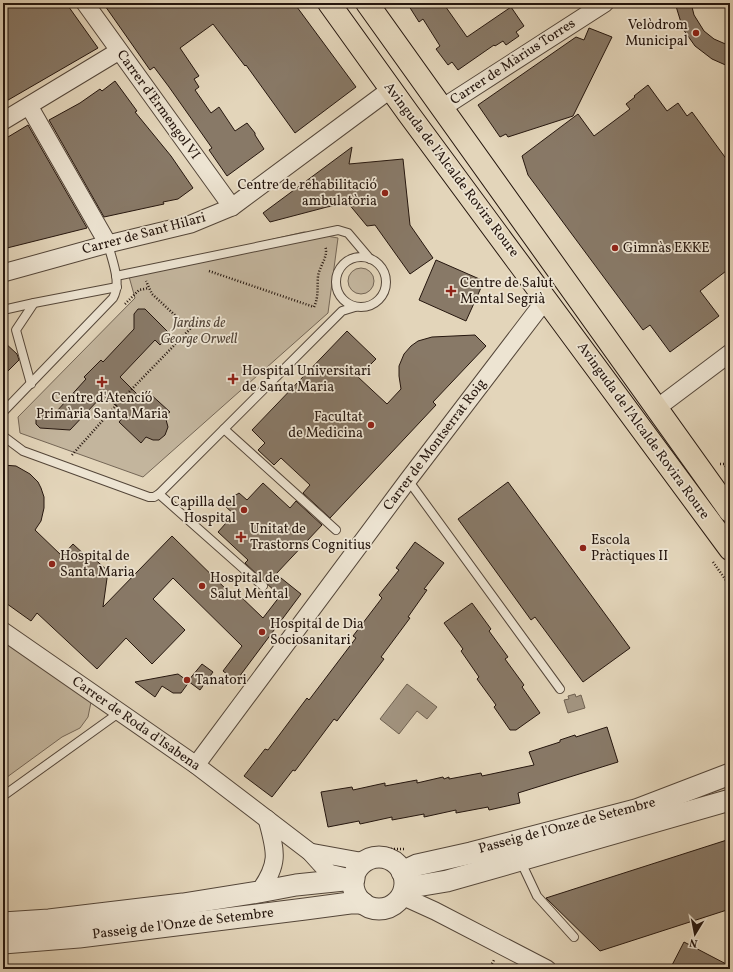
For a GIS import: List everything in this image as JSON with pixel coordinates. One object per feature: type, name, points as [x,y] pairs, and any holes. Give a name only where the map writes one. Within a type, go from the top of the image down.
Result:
[{"type":"main road","name":"Avinguda de l'Alcalde Rovira Roure","points":[[329,3],[391,90],[730,549]]},
{"type":"main road","name":"Avinguda de l'Alcalde Rovira Roure","points":[[367,3],[658,408],[730,511]]},
{"type":"street","name":"Carrer d'Ermengol VI","points":[[85,3],[232,208]]},
{"type":"street","name":"Carrer de Màrius Torres","points":[[442,108],[605,3]]},
{"type":"street","points":[[3,120],[119,51]]},
{"type":"street","name":"Carrer de Sant Hilari","points":[[3,273],[108,244],[191,224],[232,208],[391,90]]},
{"type":"street","points":[[28,106],[108,244]]},
{"type":"street","name":"Carrer de Montserrat Roig","points":[[196,765],[408,480],[546,299]]},
{"type":"street","points":[[658,408],[730,353]]},
{"type":"street","name":"Carrer de Roda d'Isabena","points":[[3,631],[196,765],[310,852],[329,873],[364,863]]},
{"type":"street","name":"Passeig de l'Onze de Setembre","points":[[403,886],[417,865],[471,853],[636,810],[730,774]]},
{"type":"street","name":"Passeig de l'Onze de Setembre","points":[[403,886],[447,881],[730,800]]},
{"type":"street","points":[[259,892],[268,880],[275,856],[267,819]]},
{"type":"street","points":[[403,886],[396,903],[388,908],[371,908],[363,904],[355,893],[364,863],[377,858],[390,860],[397,864],[403,886],[435,911],[547,969]]},
{"type":"street","name":"Passeig de l'Onze de Setembre","points":[[3,923],[50,920],[183,904],[259,892],[296,885],[364,863]]},
{"type":"street","name":"Passeig de l'Onze de Setembre","points":[[3,943],[79,937],[313,908],[363,904]]},
{"type":"lane","points":[[116,276],[338,230],[348,233],[370,259]]},
{"type":"lane","points":[[3,412],[113,298],[116,292],[116,276],[108,244]]},
{"type":"lane","points":[[3,436],[24,452],[149,498],[154,497],[159,494],[342,311],[355,307],[364,307],[375,303],[383,294],[386,286],[384,270],[370,259],[363,257],[347,261],[337,274],[336,283],[339,295],[348,304],[355,307]]},
{"type":"lane","points":[[3,310],[116,287]]},
{"type":"lane","points":[[31,384],[16,330],[34,303]]},
{"type":"lane","points":[[224,429],[336,530]]},
{"type":"lane","points":[[408,480],[560,689]]},
{"type":"lane","points":[[159,494],[263,586]]},
{"type":"lane","points":[[3,796],[120,712]]},
{"type":"lane","points":[[520,860],[537,896],[574,937]]},
{"type":"path","points":[[212,266],[206,269],[314,307],[317,301],[318,276],[327,253],[326,246],[321,245]]},
{"type":"path","points":[[127,394],[190,329],[152,294],[146,281],[154,279]]},
{"type":"path","points":[[63,466],[120,401]]},
{"type":"path","points":[[364,863],[409,849]]},
{"type":"green space","name":"Jardins de George Orwell","points":[[304,232],[338,238],[328,313],[143,477],[20,433],[18,417],[135,298],[128,273]]},
{"type":"green space","points":[[361,268],[370,272],[374,281],[370,290],[361,294],[352,290],[348,281],[352,272]]},
{"type":"green space","points":[[3,641],[91,702],[88,717],[80,728],[62,737],[3,780]]},
{"type":"shaded area","points":[[407,684],[437,707],[427,719],[417,711],[399,734],[380,719]]},
{"type":"shaded area","points":[[575,694],[576,697],[581,695],[585,708],[568,713],[564,700],[569,699],[568,696]]},
{"type":"building","points":[[3,3],[66,3],[98,48],[3,103]]},
{"type":"building","points":[[103,3],[294,3],[356,87],[295,133],[246,65],[245,66],[213,24],[180,48],[199,76],[194,79],[199,87],[195,90],[211,113],[219,107],[235,131],[247,123],[255,133],[264,149],[227,176],[209,150],[212,148],[169,87],[154,67],[150,70]]},
{"type":"building","points":[[407,3],[443,3],[467,37],[511,7],[524,26],[516,32],[519,36],[506,45],[503,41],[495,46],[494,45],[458,70],[452,62],[448,65],[436,49],[440,46],[423,19],[419,22]]},
{"type":"building","name":"Velòdrom Municipal","points":[[675,3],[691,3],[694,15],[704,31],[714,39],[730,46],[730,67],[712,59],[695,46],[683,29]]},
{"type":"building","points":[[589,28],[612,37],[573,116],[508,137],[506,134],[500,137],[478,105],[576,37],[584,40]]},
{"type":"building","points":[[115,81],[137,111],[135,112],[171,156],[193,188],[178,199],[163,202],[164,204],[104,217],[49,120],[80,103],[100,89],[102,91]]},
{"type":"building","points":[[648,85],[667,111],[678,103],[687,116],[692,112],[730,164],[730,268],[700,291],[719,316],[670,352],[650,325],[643,330],[528,175],[522,156],[578,114],[594,136],[630,109],[626,104]]},
{"type":"building","points":[[28,125],[87,228],[3,249],[3,140]]},
{"type":"building","points":[[352,147],[349,164],[403,159],[410,225],[433,258],[410,274],[375,225],[367,226],[348,203],[270,222],[263,213]]},
{"type":"building","name":"Centre de Salut Mental Segrià","points":[[436,260],[484,281],[466,321],[419,300]]},
{"type":"building","name":"Centre d'Atenció Primària Santa Maria","points":[[138,309],[145,309],[170,334],[160,345],[155,340],[120,377],[141,398],[147,391],[170,412],[165,416],[168,427],[165,435],[159,440],[153,440],[146,437],[141,443],[119,422],[126,414],[103,395],[70,430],[40,428],[36,424],[36,418],[40,413],[56,412],[86,379],[84,377],[101,360],[103,362],[134,329],[134,314]]},
{"type":"building","name":"Facultat de Medicina","points":[[347,331],[376,359],[358,377],[387,404],[401,389],[399,366],[404,354],[418,341],[432,337],[475,335],[486,346],[433,402],[436,405],[330,518],[303,493],[310,485],[281,458],[274,465],[258,450],[265,443],[252,430]]},
{"type":"building","points":[[3,341],[17,354],[19,360],[3,376]]},
{"type":"building","points":[[3,465],[16,466],[30,474],[38,482],[41,488],[44,497],[44,508],[41,521],[35,530],[62,556],[73,544],[87,557],[90,555],[108,571],[103,607],[172,536],[235,598],[238,594],[263,618],[280,596],[245,563],[248,560],[218,532],[234,514],[226,507],[235,494],[236,495],[239,493],[247,500],[263,483],[290,508],[296,501],[322,525],[276,574],[301,594],[236,681],[223,671],[242,646],[173,578],[153,599],[185,630],[152,664],[126,638],[97,669],[37,613],[31,621],[3,601]]},
{"type":"building","points":[[508,482],[630,648],[583,682],[535,617],[531,620],[458,519]]},
{"type":"building","points":[[415,542],[444,563],[424,589],[427,590],[408,617],[410,618],[381,657],[384,659],[337,721],[334,719],[295,771],[293,770],[272,797],[244,776],[265,749],[268,750],[307,698],[309,700],[356,638],[353,636],[382,598],[379,595],[399,570],[396,568]]},
{"type":"building","points":[[472,603],[491,629],[489,631],[508,657],[505,659],[524,685],[522,687],[540,713],[516,730],[510,730],[494,707],[496,705],[477,679],[479,677],[461,651],[463,649],[444,623]]},
{"type":"building","points":[[202,664],[213,672],[200,690],[188,681]]},
{"type":"building","points":[[178,674],[189,682],[181,693],[173,693],[162,686],[155,697],[135,682]]},
{"type":"building","points":[[607,727],[618,762],[518,793],[520,803],[489,810],[488,807],[456,813],[456,810],[424,817],[424,814],[392,820],[392,817],[360,824],[359,821],[328,827],[321,792],[352,787],[353,790],[385,783],[385,786],[417,780],[417,783],[443,777],[444,779],[449,777],[449,779],[481,773],[482,776],[534,765],[529,752],[560,742],[560,740],[575,735],[576,737]]},
{"type":"building","points":[[730,839],[730,909],[600,951],[546,898]]},
{"type":"building","points":[[684,942],[730,966],[730,969],[670,969]]},
{"type":"place","name":"Velòdrom Municipal","points":[[696,33]]},
{"type":"place","name":"Centre de rehabilitació ambulatòria","points":[[385,193]]},
{"type":"place","name":"Gimnàs EKKE","points":[[615,248]]},
{"type":"place","name":"Centre de Salut Mental Segrià","points":[[451,291]]},
{"type":"place","name":"Hospital Universitari de Santa Maria","points":[[233,379]]},
{"type":"place","name":"Centre d'Atenció Primària Santa Maria","points":[[102,382]]},
{"type":"place","name":"Facultat de Medicina","points":[[371,425]]},
{"type":"place","name":"Capilla del Hospital","points":[[244,510]]},
{"type":"place","name":"Unitat de Trastorns Cognitius","points":[[241,537]]},
{"type":"place","name":"Escola Pràctiques II","points":[[583,548]]},
{"type":"place","name":"Hospital de Santa Maria","points":[[52,564]]},
{"type":"place","name":"Hospital de Salut Mental","points":[[202,586]]},
{"type":"place","name":"Hospital de Dia Sociosanitari","points":[[262,632]]},
{"type":"place","name":"Tanatori","points":[[187,680]]}]
